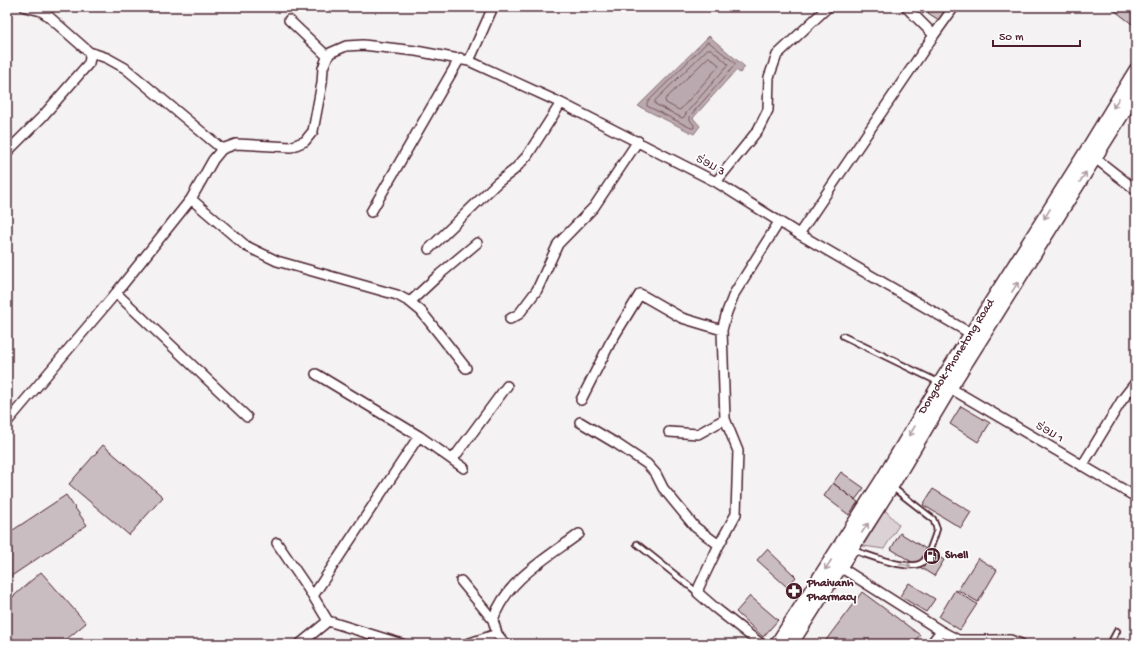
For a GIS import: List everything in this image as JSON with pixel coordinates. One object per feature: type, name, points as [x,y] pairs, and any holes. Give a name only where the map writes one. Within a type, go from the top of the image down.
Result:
[{"type":"main road","name":"Dongdok-Phonetong Road","points":[[977,337],[1136,70]]},
{"type":"main road","name":"Dongdok-Phonetong Road","points":[[777,644],[846,546],[887,483],[945,386],[1095,158],[1136,92]]},
{"type":"main road","name":"Dongdok-Phonetong Road","points":[[791,644],[840,567],[846,546]]},
{"type":"street","points":[[25,7],[47,15],[90,52],[125,68],[222,149]]},
{"type":"street","points":[[469,61],[493,7]]},
{"type":"street","points":[[716,182],[758,130],[768,110],[769,77],[778,55],[828,7]]},
{"type":"street","points":[[906,7],[934,35]]},
{"type":"street","points":[[799,234],[954,7]]},
{"type":"street","points":[[7,422],[116,293],[190,199],[213,160],[222,149],[236,144],[291,147],[305,141],[313,131],[322,83],[323,68],[328,57],[289,20]]},
{"type":"street","name":"ຮ່ອມ 3","points":[[328,57],[338,49],[346,46],[363,45],[416,51],[460,58],[469,61],[638,141],[716,182],[799,234],[977,337]]},
{"type":"street","points":[[7,152],[42,117],[89,63],[90,52]]},
{"type":"street","points":[[371,212],[460,58]]},
{"type":"street","points":[[429,249],[471,207],[497,183],[514,170],[527,156],[560,103]]},
{"type":"street","points":[[510,319],[518,314],[537,290],[558,244],[594,207],[638,141]]},
{"type":"street","points":[[1095,158],[1136,190]]},
{"type":"street","points":[[190,199],[246,246],[277,261],[397,295],[410,302],[421,311],[466,368]]},
{"type":"street","points":[[761,644],[714,607],[698,592],[719,545],[736,514],[738,451],[725,419],[722,330],[734,294],[779,222]]},
{"type":"street","points":[[410,302],[477,242]]},
{"type":"street","points":[[116,293],[247,416]]},
{"type":"street","points":[[581,400],[610,343],[640,294],[682,318],[722,330]]},
{"type":"street","points":[[316,374],[419,436],[464,468]]},
{"type":"street","points":[[1082,466],[1122,400],[1136,382]]},
{"type":"street","points":[[453,459],[507,386]]},
{"type":"street","name":"ຮ່ອມ 1","points":[[945,386],[1136,497]]},
{"type":"street","points":[[669,432],[698,434],[725,419]]},
{"type":"street","points":[[580,422],[647,464],[656,474],[663,488],[695,527],[719,545]]},
{"type":"street","points":[[313,596],[419,436]]},
{"type":"street","points":[[493,620],[496,610],[520,577],[579,534]]},
{"type":"street","points":[[277,543],[328,621],[376,640],[402,644]]},
{"type":"street","points":[[840,567],[958,640],[1010,640],[1021,644]]},
{"type":"street","points":[[461,581],[493,620],[497,634],[505,644]]},
{"type":"street","points":[[300,644],[328,621]]},
{"type":"street","points":[[932,644],[941,630]]},
{"type":"street","points":[[467,644],[497,634]]},
{"type":"lane","points":[[843,336],[945,386]]},
{"type":"lane","points":[[846,546],[904,566],[916,565],[924,561],[937,529],[932,519],[887,483]]},
{"type":"lane","points":[[637,544],[698,592]]},
{"type":"lane","points":[[1110,644],[1117,631]]},
{"type":"shaded area","points":[[885,510],[899,525],[884,549],[863,546]]},
{"type":"water","points":[[709,36],[745,67],[740,73],[736,70],[693,118],[700,126],[694,134],[638,106]]},
{"type":"building","points":[[916,7],[929,7],[923,14]]},
{"type":"building","points":[[931,7],[948,7],[939,20],[928,13]]},
{"type":"building","points":[[1110,7],[1136,7],[1136,27]]},
{"type":"building","points":[[961,406],[990,423],[978,442],[950,424]]},
{"type":"building","points":[[103,445],[163,497],[129,535],[69,484]]},
{"type":"building","points":[[841,472],[864,488],[855,500],[833,483]]},
{"type":"building","points":[[833,483],[858,502],[849,515],[824,496]]},
{"type":"building","points":[[933,489],[971,512],[961,528],[923,505]]},
{"type":"building","points":[[66,495],[87,525],[7,579],[7,534]]},
{"type":"building","points":[[900,533],[944,560],[934,576],[891,549]]},
{"type":"building","points":[[767,549],[796,577],[787,587],[757,560]]},
{"type":"building","points":[[978,558],[997,570],[978,602],[958,590]]},
{"type":"building","points":[[41,572],[86,623],[61,644],[7,644],[7,602]]},
{"type":"building","points":[[909,583],[935,599],[926,612],[900,596]]},
{"type":"building","points":[[955,590],[977,604],[960,630],[939,617]]},
{"type":"building","points":[[862,592],[920,635],[913,644],[823,644]]},
{"type":"building","points":[[750,596],[778,620],[763,637],[736,612]]},
{"type":"place","name":"Shell","points":[[932,556]]},
{"type":"place","name":"Phaivanh Pharmacy","points":[[794,591]]}]
